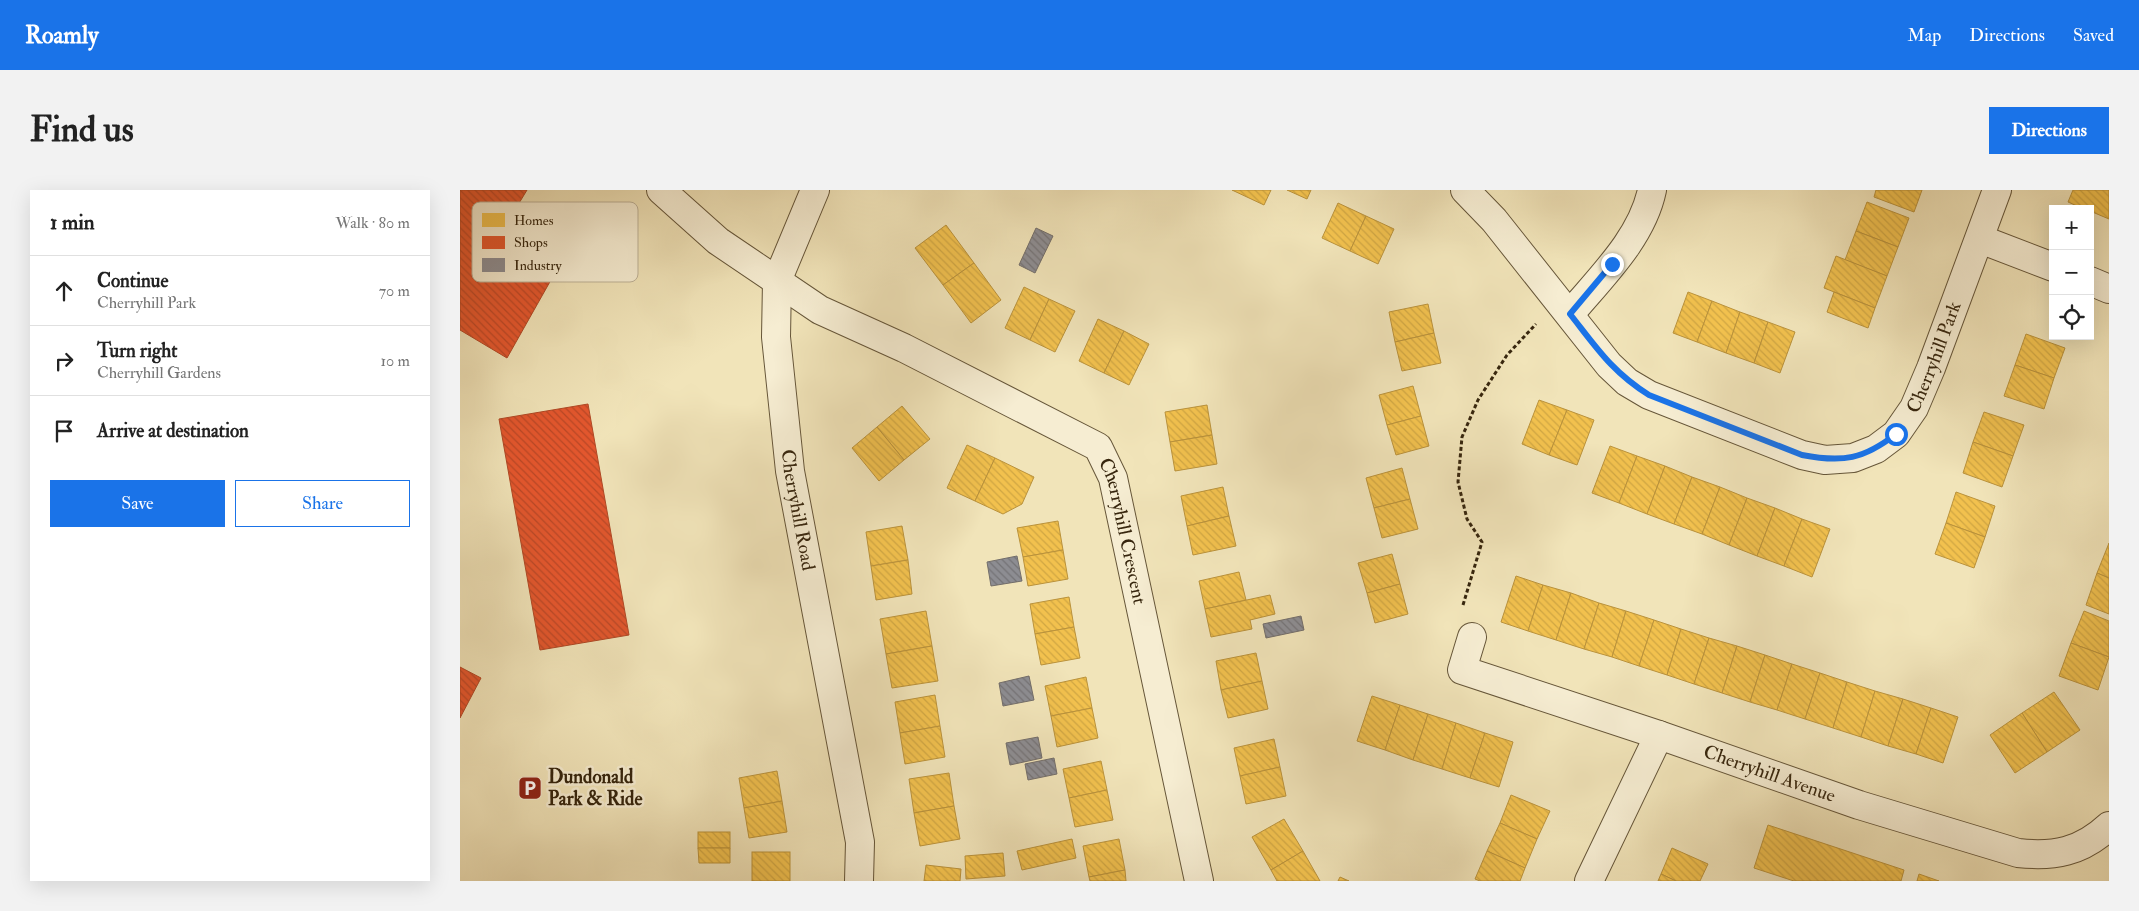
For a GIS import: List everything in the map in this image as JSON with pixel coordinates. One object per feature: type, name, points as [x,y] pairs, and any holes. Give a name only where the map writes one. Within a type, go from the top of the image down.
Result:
[{"type":"street","points":[[661,190],[718,241],[777,281],[815,190]]},
{"type":"street","name":"Cherryhill Park","points":[[1465,190],[1494,220],[1565,307],[1609,365],[1627,382],[1649,395],[1802,455],[1825,460],[1853,458],[1876,449],[1896,434],[1914,408],[1931,368],[1997,190]]},
{"type":"street","points":[[1565,307],[1612,264],[1636,232],[1651,198],[1652,190]]},
{"type":"street","points":[[1980,239],[2049,265]]},
{"type":"street","name":"Cherryhill Road","points":[[777,281],[776,337],[790,471],[860,842],[858,881]]},
{"type":"street","name":"Cherryhill Crescent","points":[[777,281],[820,310],[904,348],[1098,447],[1113,478],[1199,881]]},
{"type":"street","points":[[2094,282],[2109,288]]},
{"type":"street","name":"Cherryhill Avenue","points":[[1472,637],[1462,670],[1659,735],[1860,805],[2018,852],[2037,855],[2057,854],[2076,848],[2094,839],[2109,826]]},
{"type":"street","points":[[1589,881],[1659,735]]},
{"type":"path","points":[[1462,609],[1482,542],[1467,519],[1458,482],[1462,437],[1478,400],[1507,355],[1565,307]]},
{"type":"building: Homes","points":[[1232,190],[1271,190],[1264,205]]},
{"type":"building: Homes","points":[[1287,190],[1311,190],[1307,199]]},
{"type":"building: Homes","points":[[1876,190],[1922,190],[1914,212],[1874,197]]},
{"type":"building: Homes","points":[[2073,190],[2109,190],[2109,219],[2094,213],[2094,205],[2075,205],[2068,202]]},
{"type":"building: Homes","points":[[1867,202],[1909,218],[1898,247],[1856,231]]},
{"type":"building: Homes","points":[[1338,203],[1366,216],[1350,251],[1322,238]]},
{"type":"building: Homes","points":[[1366,216],[1394,229],[1378,264],[1350,251]]},
{"type":"building: Homes","points":[[946,225],[974,263],[943,285],[915,248]]},
{"type":"building: Homes","points":[[1856,231],[1898,247],[1887,276],[1845,260]]},
{"type":"building: Homes","points":[[1836,256],[1887,276],[1875,308],[1824,288]]},
{"type":"building: Homes","points":[[974,263],[1001,300],[971,323],[943,285]]},
{"type":"building: Homes","points":[[1024,287],[1049,299],[1030,340],[1005,328]]},
{"type":"building: Homes","points":[[1688,292],[1712,301],[1697,342],[1673,333]]},
{"type":"building: Homes","points":[[1834,292],[1875,308],[1868,328],[1827,312]]},
{"type":"building: Homes","points":[[1049,299],[1075,311],[1055,352],[1030,340]]},
{"type":"building: Homes","points":[[1712,301],[1740,312],[1726,353],[1697,342]]},
{"type":"building: Homes","points":[[1428,304],[1434,333],[1395,342],[1389,312]]},
{"type":"building: Homes","points":[[1740,312],[1768,322],[1754,363],[1726,353]]},
{"type":"building: Homes","points":[[1098,319],[1124,331],[1104,373],[1079,361]]},
{"type":"building: Homes","points":[[1768,322],[1795,332],[1780,373],[1754,363]]},
{"type":"building: Homes","points":[[1124,331],[1149,344],[1129,385],[1104,373]]},
{"type":"building: Homes","points":[[1434,333],[1441,363],[1402,371],[1395,342]]},
{"type":"building: Homes","points":[[2026,334],[2065,348],[2054,378],[2015,365]]},
{"type":"building: Homes","points":[[2015,365],[2054,378],[2044,409],[2004,396]]},
{"type":"building: Homes","points":[[1413,386],[1421,416],[1387,425],[1379,395]]},
{"type":"building: Homes","points":[[1539,400],[1567,410],[1549,455],[1522,444]]},
{"type":"building: Homes","points":[[1207,405],[1212,435],[1170,442],[1165,412]]},
{"type":"building: Homes","points":[[902,406],[930,439],[904,460],[877,427]]},
{"type":"building: Homes","points":[[1567,410],[1594,420],[1577,465],[1549,455]]},
{"type":"building: Homes","points":[[1984,412],[2024,425],[2013,456],[1973,442]]},
{"type":"building: Homes","points":[[1421,416],[1429,446],[1396,455],[1387,425]]},
{"type":"building: Homes","points":[[877,427],[904,460],[879,481],[852,448]]},
{"type":"building: Homes","points":[[1212,435],[1217,464],[1175,471],[1170,442]]},
{"type":"building: Homes","points":[[1973,442],[2013,456],[2002,487],[1963,473]]},
{"type":"building: Homes","points":[[967,445],[995,458],[975,501],[947,488]]},
{"type":"building: Homes","points":[[1610,446],[1637,456],[1619,503],[1592,493]]},
{"type":"building: Homes","points":[[1637,456],[1665,466],[1647,514],[1619,503]]},
{"type":"building: Homes","points":[[995,458],[1034,477],[1022,504],[1003,514],[975,501]]},
{"type":"building: Homes","points":[[1665,466],[1692,477],[1674,524],[1647,514]]},
{"type":"building: Homes","points":[[1402,468],[1410,499],[1374,508],[1366,478]]},
{"type":"building: Homes","points":[[1692,477],[1720,487],[1702,534],[1674,524]]},
{"type":"building: Homes","points":[[1223,487],[1229,516],[1187,526],[1181,496]]},
{"type":"building: Homes","points":[[1720,487],[1747,498],[1729,545],[1702,534]]},
{"type":"building: Homes","points":[[1956,492],[1995,506],[1985,537],[1946,523]]},
{"type":"building: Homes","points":[[1747,498],[1775,508],[1757,556],[1729,545]]},
{"type":"building: Homes","points":[[1410,499],[1418,529],[1382,538],[1374,508]]},
{"type":"building: Homes","points":[[1775,508],[1802,519],[1784,566],[1757,556]]},
{"type":"building: Homes","points":[[1229,516],[1236,546],[1193,555],[1187,526]]},
{"type":"building: Homes","points":[[1802,519],[1830,529],[1812,577],[1784,566]]},
{"type":"building: Homes","points":[[1058,521],[1063,550],[1023,557],[1017,528]]},
{"type":"building: Homes","points":[[1946,523],[1985,537],[1974,568],[1935,554]]},
{"type":"building: Homes","points":[[902,526],[908,560],[871,566],[866,532]]},
{"type":"building: Homes","points":[[2109,543],[2109,578],[2097,573]]},
{"type":"building: Homes","points":[[1063,550],[1068,579],[1028,586],[1023,557]]},
{"type":"building: Homes","points":[[1392,554],[1400,584],[1367,593],[1358,563]]},
{"type":"building: Homes","points":[[908,560],[912,594],[876,600],[871,566]]},
{"type":"building: Homes","points":[[1239,572],[1246,600],[1205,609],[1199,581]]},
{"type":"building: Homes","points":[[2097,573],[2109,578],[2109,614],[2086,605]]},
{"type":"building: Homes","points":[[1516,576],[1543,585],[1528,631],[1501,622]]},
{"type":"building: Homes","points":[[1400,584],[1408,614],[1375,623],[1367,593]]},
{"type":"building: Homes","points":[[1543,585],[1571,593],[1556,640],[1528,631]]},
{"type":"building: Homes","points":[[1571,593],[1599,603],[1584,649],[1556,640]]},
{"type":"building: Homes","points":[[1270,595],[1275,614],[1250,620],[1252,629],[1211,637],[1205,609]]},
{"type":"building: Homes","points":[[1069,597],[1074,627],[1035,634],[1030,604]]},
{"type":"building: Homes","points":[[1599,603],[1626,611],[1612,657],[1584,649]]},
{"type":"building: Homes","points":[[926,611],[932,646],[886,654],[880,619]]},
{"type":"building: Homes","points":[[1626,611],[1654,620],[1639,666],[1612,657]]},
{"type":"building: Homes","points":[[2084,611],[2109,621],[2109,657],[2071,643]]},
{"type":"building: Homes","points":[[1654,620],[1681,629],[1667,675],[1639,666]]},
{"type":"building: Homes","points":[[1074,627],[1080,658],[1041,665],[1035,634]]},
{"type":"building: Homes","points":[[1681,629],[1709,638],[1694,684],[1667,675]]},
{"type":"building: Homes","points":[[1709,638],[1737,646],[1722,693],[1694,684]]},
{"type":"building: Homes","points":[[2071,643],[2109,657],[2098,690],[2059,676]]},
{"type":"building: Homes","points":[[932,646],[938,681],[892,688],[886,654]]},
{"type":"building: Homes","points":[[1737,646],[1765,655],[1750,702],[1722,693]]},
{"type":"building: Homes","points":[[1256,653],[1262,681],[1221,690],[1216,661]]},
{"type":"building: Homes","points":[[1765,655],[1792,664],[1777,710],[1750,702]]},
{"type":"building: Homes","points":[[1792,664],[1820,673],[1805,719],[1777,710]]},
{"type":"building: Homes","points":[[1820,673],[1847,682],[1833,728],[1805,719]]},
{"type":"building: Homes","points":[[1086,677],[1092,708],[1051,716],[1045,686]]},
{"type":"building: Homes","points":[[1262,681],[1268,709],[1228,718],[1221,690]]},
{"type":"building: Homes","points":[[1847,682],[1875,691],[1861,737],[1833,728]]},
{"type":"building: Homes","points":[[1875,691],[1903,699],[1888,746],[1861,737]]},
{"type":"building: Homes","points":[[2054,692],[2080,730],[2047,752],[2022,713]]},
{"type":"building: Homes","points":[[935,695],[940,726],[900,733],[895,702]]},
{"type":"building: Homes","points":[[1372,696],[1400,705],[1385,750],[1357,741]]},
{"type":"building: Homes","points":[[1903,699],[1931,708],[1916,754],[1888,746]]},
{"type":"building: Homes","points":[[1400,705],[1428,714],[1413,760],[1385,750]]},
{"type":"building: Homes","points":[[1092,708],[1098,738],[1057,747],[1051,716]]},
{"type":"building: Homes","points":[[1931,708],[1958,717],[1943,763],[1916,754]]},
{"type":"building: Homes","points":[[2022,713],[2047,752],[2015,773],[1990,735]]},
{"type":"building: Homes","points":[[1428,714],[1456,723],[1442,769],[1413,760]]},
{"type":"building: Homes","points":[[1456,723],[1485,733],[1470,778],[1442,769]]},
{"type":"building: Homes","points":[[940,726],[945,757],[905,764],[900,733]]},
{"type":"building: Homes","points":[[1485,733],[1513,742],[1499,787],[1470,778]]},
{"type":"building: Homes","points":[[1274,739],[1280,767],[1240,776],[1234,748]]},
{"type":"building: Homes","points":[[1101,761],[1107,790],[1069,798],[1063,769]]},
{"type":"building: Homes","points":[[1280,767],[1286,796],[1246,804],[1240,776]]},
{"type":"building: Homes","points":[[777,771],[782,801],[744,808],[739,778]]},
{"type":"building: Homes","points":[[949,773],[954,806],[914,813],[909,779]]},
{"type":"building: Homes","points":[[1107,790],[1113,820],[1075,827],[1069,798]]},
{"type":"building: Homes","points":[[1511,795],[1550,811],[1537,839],[1500,823]]},
{"type":"building: Homes","points":[[782,801],[787,832],[749,838],[744,808]]},
{"type":"building: Homes","points":[[954,806],[960,839],[920,846],[914,813]]},
{"type":"building: Homes","points":[[1284,819],[1303,851],[1271,870],[1252,837]]},
{"type":"building: Homes","points":[[1500,823],[1537,839],[1525,868],[1487,851]]},
{"type":"building: Homes","points":[[1768,825],[1904,870],[1901,881],[1794,881],[1754,868]]},
{"type":"building: Homes","points":[[698,832],[730,832],[730,848],[698,848]]},
{"type":"building: Homes","points":[[1072,839],[1076,858],[1022,870],[1017,851]]},
{"type":"building: Homes","points":[[1119,839],[1125,870],[1089,877],[1083,846]]},
{"type":"building: Homes","points":[[698,848],[730,848],[730,863],[699,863]]},
{"type":"building: Homes","points":[[1672,848],[1708,864],[1700,881],[1676,881],[1661,874]]},
{"type":"building: Homes","points":[[1303,851],[1320,881],[1277,881],[1271,870]]},
{"type":"building: Homes","points":[[1487,851],[1525,868],[1520,881],[1480,881],[1475,879]]},
{"type":"building: Homes","points":[[752,852],[790,852],[790,881],[752,881]]},
{"type":"building: Homes","points":[[1003,853],[1005,876],[966,879],[965,856]]},
{"type":"building: Homes","points":[[926,865],[961,869],[960,881],[924,881]]},
{"type":"building: Homes","points":[[1125,870],[1126,881],[1090,881],[1089,877]]},
{"type":"building: Homes","points":[[1661,874],[1676,881],[1658,881]]},
{"type":"building: Homes","points":[[1919,874],[1939,881],[1917,881]]},
{"type":"building: Homes","points":[[1340,877],[1349,881],[1338,881]]},
{"type":"building: Shops","points":[[460,190],[527,190],[520,202],[472,202],[472,282],[550,282],[507,358],[460,330]]},
{"type":"building: Shops","points":[[588,404],[629,635],[540,650],[499,419]]},
{"type":"building: Shops","points":[[460,667],[481,678],[460,718]]},
{"type":"building: Industry","points":[[1036,228],[1053,236],[1035,273],[1019,265]]},
{"type":"building: Industry","points":[[1017,556],[1022,581],[991,586],[987,562]]},
{"type":"building: Industry","points":[[1301,616],[1304,630],[1266,638],[1263,624]]},
{"type":"building: Industry","points":[[1029,676],[1034,700],[1003,706],[999,683]]},
{"type":"building: Industry","points":[[1038,737],[1042,758],[1010,765],[1006,743]]},
{"type":"building: Industry","points":[[1054,758],[1057,774],[1028,780],[1025,764]]},
{"type":"place","name":"Dundonald Park & Ride","points":[[530,788]]},
{"type":"route","points":[[1612,264],[1570,314],[1609,365],[1627,382],[1649,395],[1802,455],[1825,460],[1853,458],[1876,449],[1896,434]]}]
